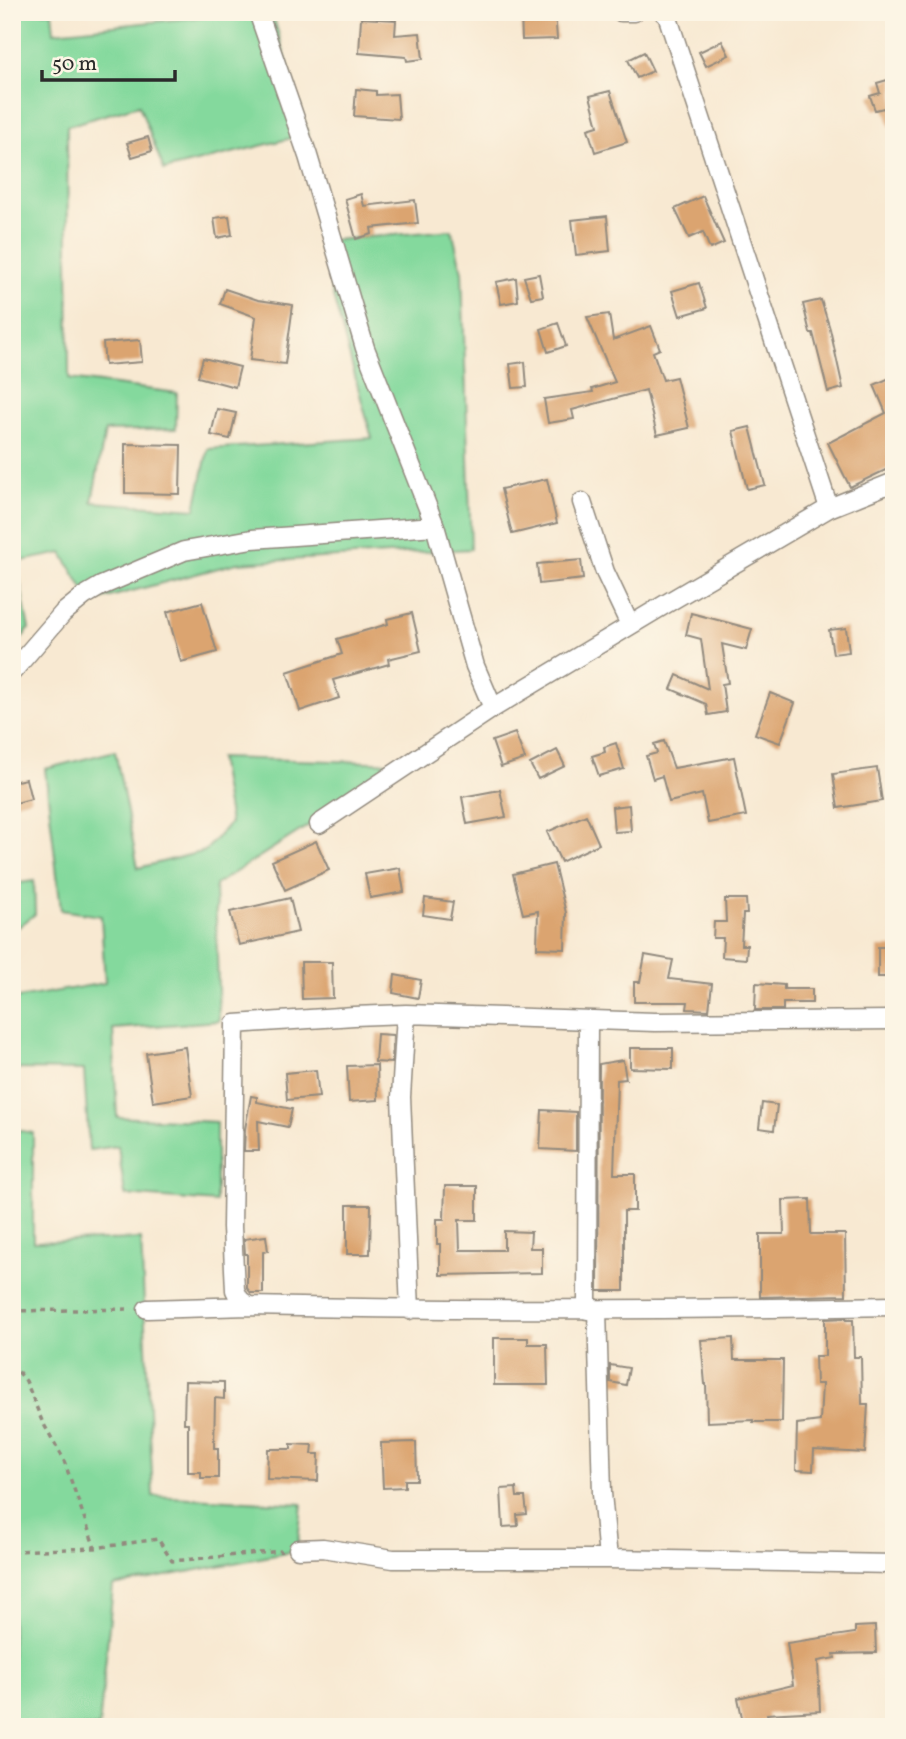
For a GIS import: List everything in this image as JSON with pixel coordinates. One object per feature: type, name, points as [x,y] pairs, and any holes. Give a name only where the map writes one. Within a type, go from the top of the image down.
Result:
[{"type":"street","points":[[258,12],[308,156],[365,348],[435,526],[475,666],[493,708]]},
{"type":"street","points":[[621,12],[634,12]]},
{"type":"street","points":[[663,12],[667,15],[829,508]]},
{"type":"street","points":[[318,824],[493,708],[630,625],[829,508],[894,482]]},
{"type":"street","points":[[582,502],[605,572],[630,625]]},
{"type":"street","points":[[12,672],[63,613],[84,596],[101,586],[184,551],[252,539],[435,526]]},
{"type":"street","points":[[406,1014],[401,1097],[410,1310]]},
{"type":"street","points":[[249,1306],[240,1300],[235,1290],[232,1227],[235,1024],[406,1014],[655,1022],[894,1020]]},
{"type":"street","points":[[588,1020],[592,1310],[608,1559]]},
{"type":"street","points":[[147,1309],[249,1306],[410,1310],[592,1310],[894,1306]]},
{"type":"street","points":[[298,1549],[323,1548],[393,1559],[608,1559],[894,1564]]},
{"type":"path","points":[[12,1311],[147,1309]]},
{"type":"path","points":[[12,1364],[26,1381],[42,1422],[63,1458],[95,1548]]},
{"type":"path","points":[[12,1551],[95,1548],[158,1539],[172,1561],[298,1549]]},
{"type":"green space","points":[[12,12],[52,12],[54,32],[272,12],[308,134],[164,170],[139,105],[67,126],[69,379],[177,393],[176,429],[105,431],[92,502],[195,509],[208,449],[372,438],[333,296],[323,241],[452,230],[462,272],[471,549],[237,563],[91,602],[62,553],[16,562],[29,629],[12,650]]},
{"type":"green space","points":[[115,751],[138,868],[205,851],[230,823],[219,758],[407,763],[215,885],[219,1021],[113,1029],[117,1117],[216,1122],[216,1202],[125,1195],[118,1146],[89,1150],[84,1070],[12,1069],[12,999],[105,983],[101,916],[61,910],[45,769]]},
{"type":"green space","points":[[34,881],[35,914],[12,932],[12,884]]},
{"type":"green space","points":[[12,1129],[33,1133],[33,1242],[141,1239],[153,1496],[302,1504],[297,1551],[113,1586],[99,1727],[12,1727]]},
{"type":"building","points":[[521,12],[555,12],[557,39],[522,40]]},
{"type":"building","points":[[361,18],[396,20],[395,35],[420,33],[423,59],[407,61],[406,57],[359,53]]},
{"type":"building","points":[[722,41],[729,55],[706,66],[699,52]]},
{"type":"building","points":[[644,52],[653,71],[637,78],[628,60]]},
{"type":"building","points":[[894,78],[894,126],[890,127],[884,108],[875,110],[870,96],[880,93],[877,83]]},
{"type":"building","points":[[356,89],[376,91],[376,95],[397,94],[399,119],[354,116]]},
{"type":"building","points":[[610,91],[627,142],[595,152],[588,129],[598,126],[590,96]]},
{"type":"building","points":[[148,137],[152,151],[132,157],[127,143]]},
{"type":"building","points":[[361,194],[364,206],[415,200],[418,223],[371,228],[372,234],[356,239],[345,199]]},
{"type":"building","points":[[703,196],[724,243],[710,249],[703,232],[689,238],[675,209]]},
{"type":"building","points":[[229,216],[232,235],[217,238],[214,218]]},
{"type":"building","points":[[607,216],[610,251],[576,255],[572,220]]},
{"type":"building","points":[[539,274],[543,296],[531,298],[524,277]]},
{"type":"building","points":[[516,278],[518,301],[501,304],[496,282]]},
{"type":"building","points":[[699,283],[707,308],[680,316],[672,291]]},
{"type":"building","points":[[225,289],[258,300],[293,305],[285,364],[250,360],[256,317],[220,304]]},
{"type":"building","points":[[821,300],[843,388],[828,392],[803,304]]},
{"type":"building","points":[[609,314],[613,340],[651,326],[660,349],[653,352],[663,380],[676,377],[689,428],[657,435],[646,390],[572,410],[574,419],[548,423],[544,399],[593,392],[592,389],[615,382],[587,317]]},
{"type":"building","points":[[558,323],[566,346],[548,352],[541,329]]},
{"type":"building","points":[[140,340],[142,362],[105,365],[103,343]]},
{"type":"building","points":[[203,358],[240,367],[235,387],[198,377]]},
{"type":"building","points":[[525,362],[527,387],[513,388],[510,364]]},
{"type":"building","points":[[894,376],[894,466],[850,487],[828,443],[886,413],[874,385]]},
{"type":"building","points":[[217,409],[236,413],[230,439],[211,435]]},
{"type":"building","points":[[750,427],[765,485],[747,489],[733,431]]},
{"type":"building","points":[[125,444],[181,445],[180,494],[125,493]]},
{"type":"building","points":[[547,479],[557,523],[512,534],[501,489]]},
{"type":"building","points":[[581,560],[583,579],[539,584],[537,564]]},
{"type":"building","points":[[202,602],[217,652],[181,662],[167,612]]},
{"type":"building","points":[[412,613],[421,651],[388,659],[389,664],[333,680],[339,698],[300,711],[287,672],[342,654],[337,639],[388,624],[387,619]]},
{"type":"building","points":[[691,613],[752,629],[746,650],[722,644],[728,683],[722,684],[726,712],[708,715],[706,704],[671,689],[677,675],[708,689],[701,639],[686,635]]},
{"type":"building","points":[[846,628],[849,652],[833,654],[829,630]]},
{"type":"building","points":[[770,693],[795,703],[780,743],[755,734]]},
{"type":"building","points":[[515,733],[525,759],[501,767],[492,741]]},
{"type":"building","points":[[664,741],[674,768],[734,757],[746,816],[708,823],[702,794],[669,802],[662,776],[653,779],[646,756],[657,753],[654,744]]},
{"type":"building","points":[[616,743],[624,769],[599,776],[592,756],[605,752],[604,747]]},
{"type":"building","points":[[557,750],[565,766],[538,779],[530,764]]},
{"type":"building","points":[[877,768],[882,801],[838,808],[833,774]]},
{"type":"building","points":[[26,779],[31,799],[12,804],[12,782]]},
{"type":"building","points":[[500,790],[506,817],[467,824],[462,797]]},
{"type":"building","points":[[629,805],[631,831],[614,832],[612,807]]},
{"type":"building","points":[[586,815],[599,844],[561,862],[547,832]]},
{"type":"building","points":[[316,841],[329,870],[285,890],[272,861]]},
{"type":"building","points":[[554,864],[566,913],[565,949],[537,948],[538,911],[523,914],[513,874]]},
{"type":"building","points":[[400,868],[404,892],[370,898],[365,874]]},
{"type":"building","points":[[290,898],[298,932],[239,945],[230,912]]},
{"type":"building","points":[[425,898],[453,902],[450,919],[423,915]]},
{"type":"building","points":[[725,899],[746,899],[747,914],[743,914],[741,945],[747,945],[746,959],[722,957],[723,938],[713,938],[714,922],[726,922]]},
{"type":"building","points":[[878,947],[894,947],[894,977],[878,977]]},
{"type":"building","points":[[645,955],[673,960],[669,979],[712,984],[709,1010],[687,1009],[688,1002],[634,1002],[634,982],[640,982]]},
{"type":"building","points":[[301,962],[332,962],[333,998],[302,999]]},
{"type":"building","points":[[395,975],[421,980],[418,998],[393,993]]},
{"type":"building","points":[[756,983],[784,985],[784,989],[812,989],[812,1003],[783,1003],[783,1010],[755,1010]]},
{"type":"building","points":[[377,1034],[393,1035],[392,1063],[375,1062]]},
{"type":"building","points":[[185,1047],[192,1096],[153,1102],[146,1053]]},
{"type":"building","points":[[630,1048],[673,1048],[673,1069],[630,1068]]},
{"type":"building","points":[[623,1060],[626,1079],[617,1080],[614,1174],[635,1174],[635,1211],[624,1211],[624,1291],[598,1291],[599,1064]]},
{"type":"building","points":[[377,1065],[378,1100],[349,1102],[347,1066]]},
{"type":"building","points":[[316,1070],[319,1097],[287,1100],[285,1073]]},
{"type":"building","points":[[251,1096],[257,1097],[257,1102],[292,1109],[288,1127],[258,1121],[259,1151],[244,1151]]},
{"type":"building","points":[[762,1103],[777,1105],[774,1130],[759,1128]]},
{"type":"building","points":[[542,1110],[576,1112],[576,1151],[540,1149]]},
{"type":"building","points":[[445,1186],[477,1186],[477,1220],[459,1220],[460,1250],[504,1250],[504,1231],[531,1232],[530,1248],[542,1248],[542,1273],[440,1275],[437,1219],[444,1219]]},
{"type":"building","points":[[810,1199],[811,1234],[845,1234],[846,1295],[760,1297],[760,1234],[784,1234],[783,1200]]},
{"type":"building","points":[[347,1205],[371,1205],[370,1254],[347,1254]]},
{"type":"building","points":[[266,1236],[268,1251],[263,1252],[263,1293],[251,1293],[247,1288],[244,1239]]},
{"type":"building","points":[[825,1319],[853,1320],[854,1357],[861,1357],[862,1404],[868,1404],[865,1453],[814,1450],[813,1471],[796,1470],[797,1424],[820,1421],[822,1384],[816,1384],[815,1356],[825,1356]]},
{"type":"building","points":[[494,1338],[528,1338],[528,1344],[547,1344],[548,1385],[494,1385]]},
{"type":"building","points":[[733,1338],[734,1360],[783,1360],[782,1422],[707,1422],[701,1340]]},
{"type":"building","points":[[610,1365],[629,1368],[626,1385],[610,1382]]},
{"type":"building","points":[[185,1381],[224,1382],[224,1399],[215,1398],[214,1448],[218,1448],[218,1478],[201,1478],[201,1472],[188,1472],[188,1423],[184,1423]]},
{"type":"building","points":[[416,1442],[417,1480],[405,1480],[405,1487],[383,1488],[381,1443]]},
{"type":"building","points":[[291,1444],[313,1445],[312,1454],[319,1454],[318,1481],[267,1479],[268,1449],[291,1449]]},
{"type":"building","points":[[516,1488],[517,1497],[525,1497],[527,1514],[517,1515],[518,1526],[503,1527],[501,1489]]},
{"type":"building","points":[[875,1626],[876,1653],[834,1654],[835,1658],[818,1661],[820,1711],[767,1714],[768,1719],[759,1722],[760,1727],[744,1727],[738,1698],[793,1685],[787,1643],[855,1633],[855,1627]]}]
